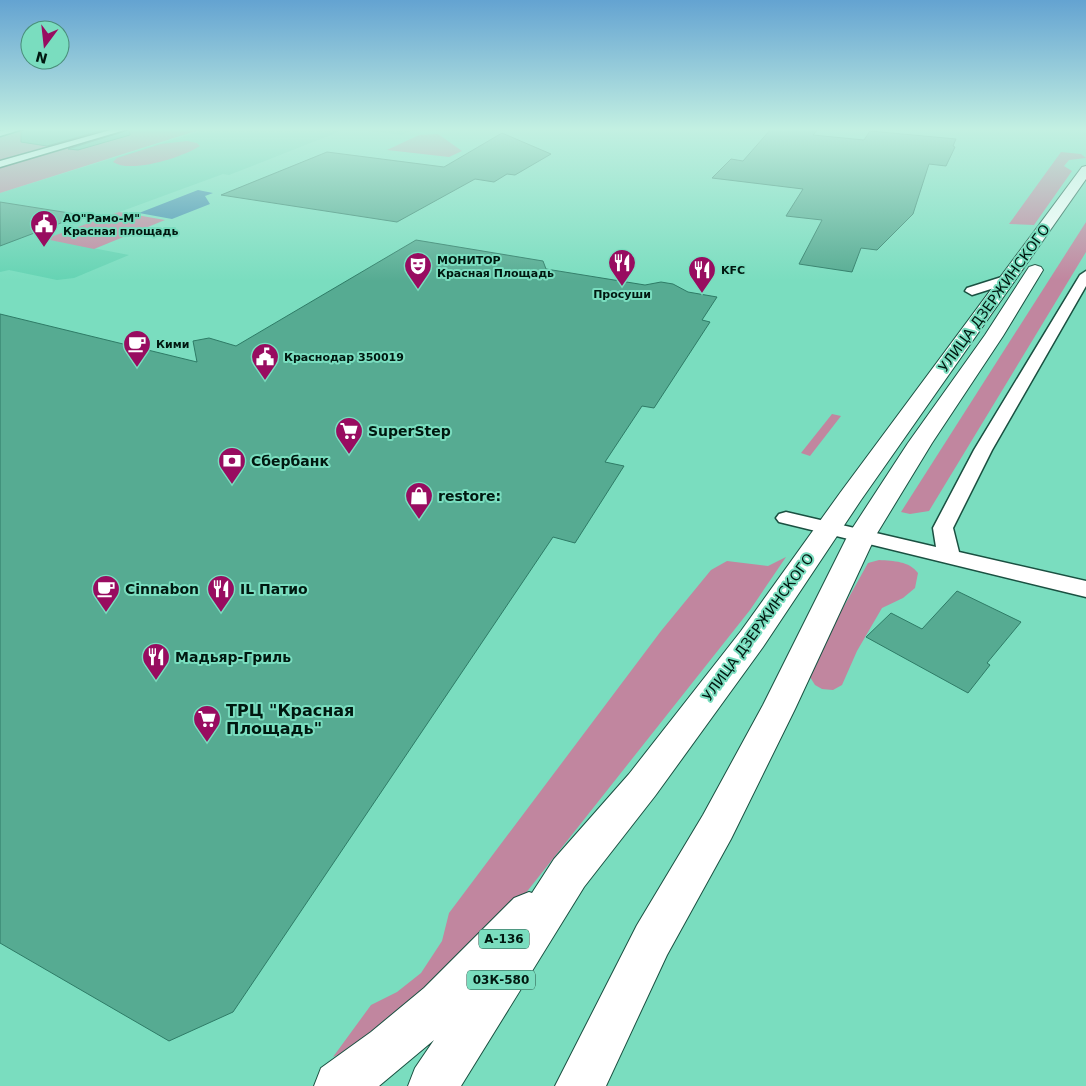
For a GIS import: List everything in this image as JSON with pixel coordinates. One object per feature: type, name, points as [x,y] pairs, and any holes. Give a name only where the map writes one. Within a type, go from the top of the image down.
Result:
[{"type":"main road","name":"УЛИЦА ДЗЕРЖИНСКОГО","points":[[580,1086],[652,940],[718,827],[778,710],[846,531],[1008,278],[1079,180]]},
{"type":"main road","name":"УЛИЦА ДЗЕРЖИНСКОГО","points":[[433,1086],[569,873],[642,785],[735,662],[920,443],[994,336],[1028,279],[1044,258]]},
{"type":"main road","name":"А-136","points":[[339,1086],[388,1049],[440,1004],[569,873]]},
{"type":"main road","points":[[597,1086],[612,1018]]},
{"type":"street","points":[[950,556],[943,528],[983,450],[1086,274]]},
{"type":"street","points":[[972,291],[1008,278]]},
{"type":"street","points":[[786,518],[1086,589]]},
{"type":"shaded area","points":[[0,180],[42,180],[0,193]]},
{"type":"shaded area","points":[[43,180],[208,180],[46,239],[129,255],[74,278],[57,280],[9,270],[0,272],[0,193]]},
{"type":"shaded area","points":[[1041,180],[1066,180],[1034,225],[1009,224]]},
{"type":"shaded area","points":[[119,212],[165,220],[94,249],[45,239]]},
{"type":"shaded area","points":[[1086,222],[1086,252],[929,511],[910,514],[901,512]]},
{"type":"shaded area","points":[[832,414],[841,416],[810,456],[801,453]]},
{"type":"shaded area","points":[[786,557],[750,610],[479,952],[363,1045],[333,1057],[371,1005],[397,992],[421,973],[442,941],[449,913],[661,631],[711,570],[727,561],[768,566]]},
{"type":"shaded area","points":[[879,560],[901,562],[914,569],[918,573],[915,588],[903,598],[882,608],[857,651],[842,685],[833,690],[822,689],[815,685],[810,677],[810,667],[868,563]]},
{"type":"water","points":[[198,190],[213,193],[205,196],[210,204],[172,219],[139,213]]},
{"type":"building","points":[[259,180],[474,180],[397,222],[221,195]]},
{"type":"building","points":[[479,180],[498,180],[494,182]]},
{"type":"building","points":[[726,180],[924,180],[913,214],[877,250],[861,248],[852,272],[799,264],[822,220],[786,216],[803,189]]},
{"type":"building","points":[[0,202],[82,215],[0,246]]},
{"type":"building","name":"ТРЦ \"Красная Площадь\"","points":[[416,240],[543,261],[546,269],[645,285],[661,282],[673,284],[688,292],[717,297],[702,320],[710,322],[654,408],[642,406],[605,462],[624,466],[575,543],[553,537],[233,1012],[169,1041],[0,943],[0,314],[197,362],[193,341],[209,338],[236,346]]},
{"type":"building","points":[[957,591],[1021,622],[987,663],[990,665],[968,693],[866,637],[891,613],[922,629]]},
{"type":"place","name":"АО\"Рамо-М\" Красная площадь","points":[[44,248]]},
{"type":"place","name":"Просуши","points":[[622,287]]},
{"type":"place","name":"МОНИТОР Красная Площадь","points":[[418,290]]},
{"type":"place","name":"KFC","points":[[702,294]]},
{"type":"place","name":"Кими","points":[[137,368]]},
{"type":"place","name":"Краснодар 350019","points":[[265,381]]},
{"type":"place","name":"SuperStep","points":[[349,455]]},
{"type":"place","name":"Сбербанк","points":[[232,485]]},
{"type":"place","name":"restore:","points":[[419,520]]},
{"type":"place","name":"Cinnabon","points":[[106,613]]},
{"type":"place","name":"IL Патио","points":[[221,613]]},
{"type":"place","name":"Мадьяр-Гриль","points":[[156,681]]},
{"type":"place","name":"ТРЦ \"Красная Площадь\"","points":[[207,743]]}]
